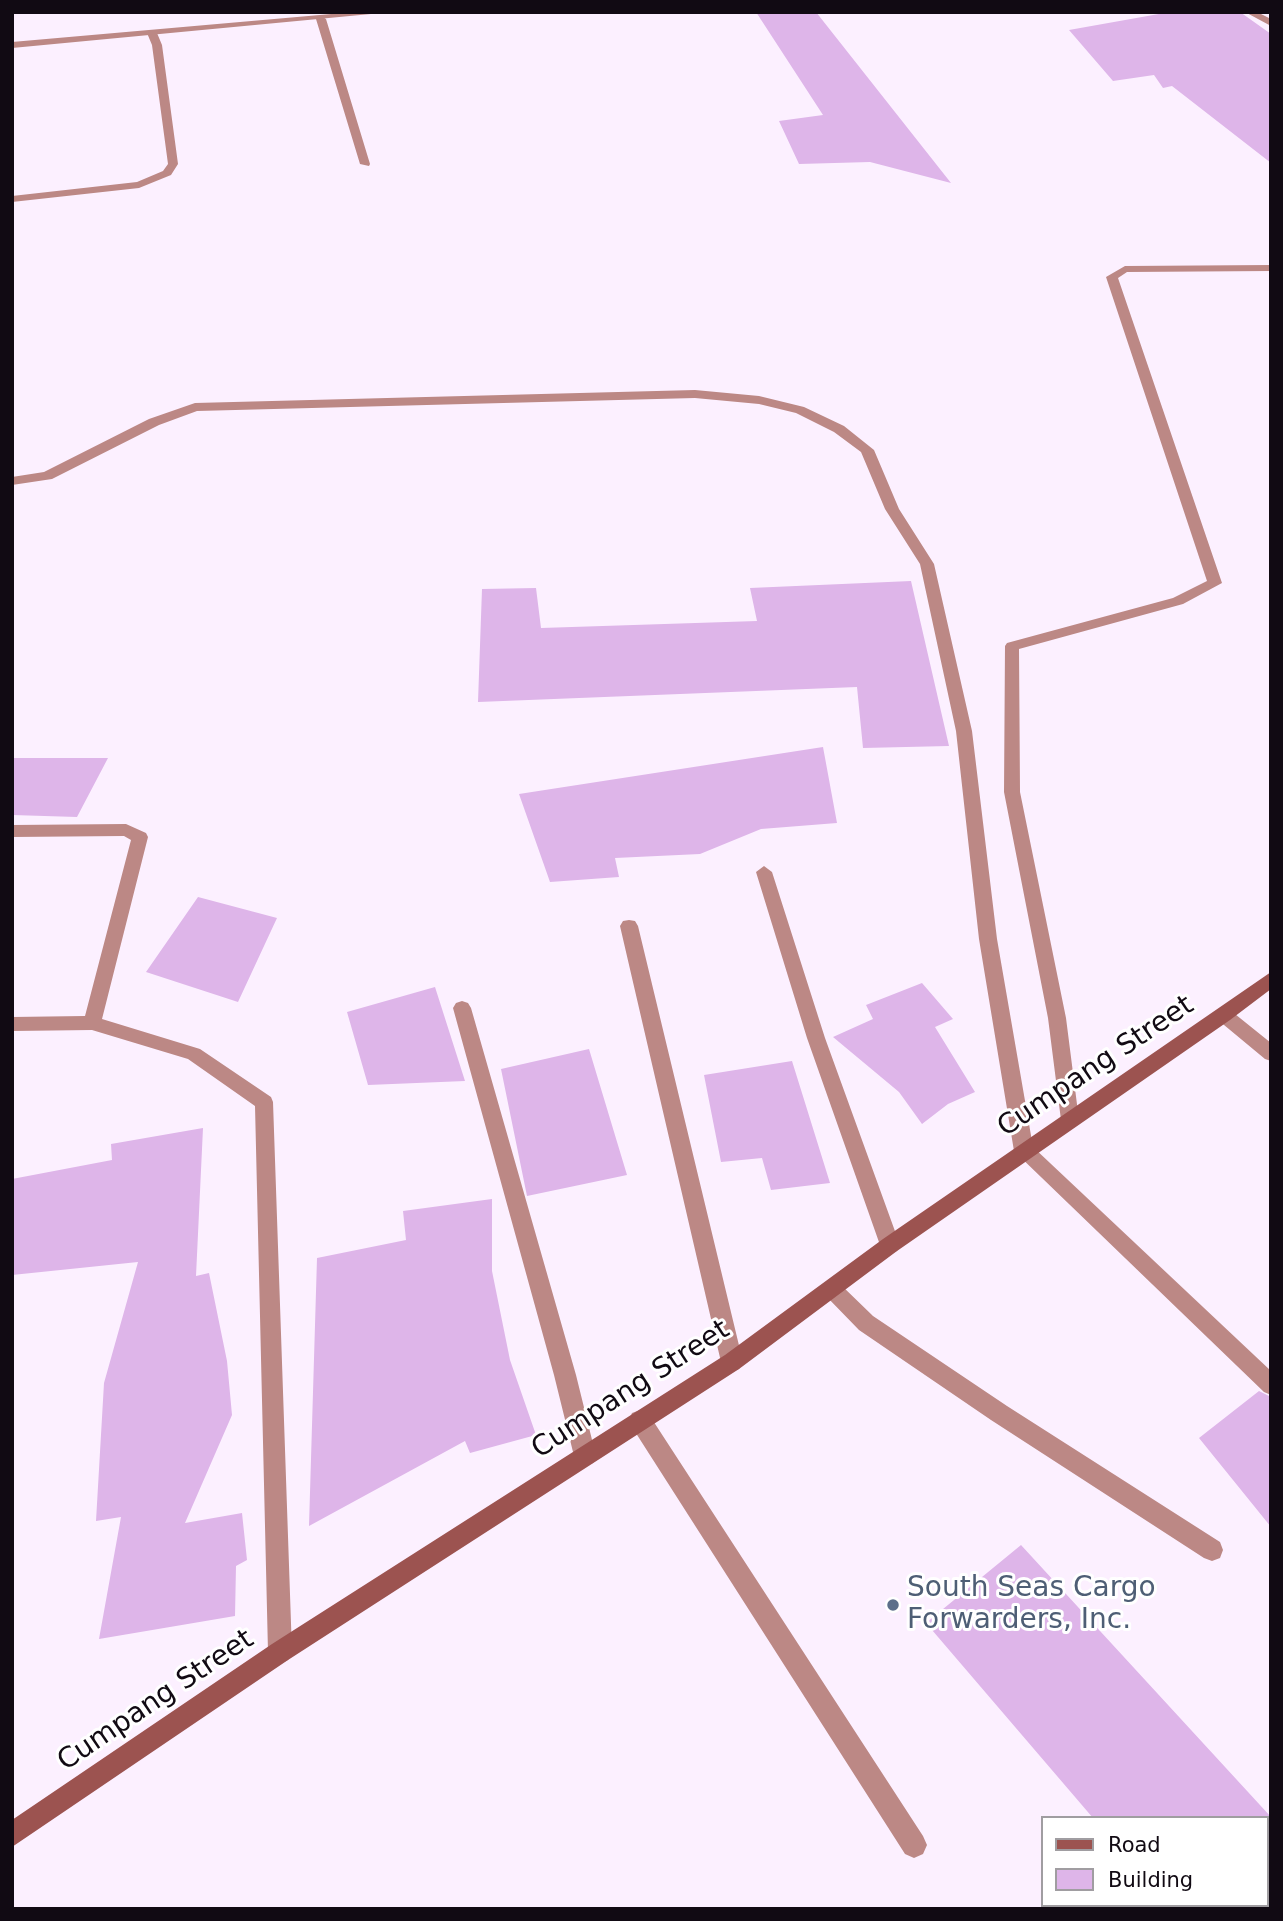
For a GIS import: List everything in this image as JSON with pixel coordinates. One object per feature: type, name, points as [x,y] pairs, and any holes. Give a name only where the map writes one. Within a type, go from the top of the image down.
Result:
[{"type":"street","points":[[12,45],[388,12]]},
{"type":"street","points":[[1250,12],[1271,23]]},
{"type":"street","points":[[321,19],[365,164]]},
{"type":"street","points":[[12,199],[139,185],[167,173],[173,164],[157,46],[152,33]]},
{"type":"street","points":[[1070,1120],[1056,1018],[1012,792],[1012,646],[1178,601],[1215,583],[1112,277],[1125,269],[1271,268]]},
{"type":"street","points":[[12,481],[47,476],[154,422],[195,407],[695,394],[759,400],[800,410],[839,429],[867,450],[892,509],[927,564],[964,731],[988,939],[1024,1151],[1271,1385]]},
{"type":"street","points":[[12,831],[126,831],[140,837],[92,1023]]},
{"type":"street","points":[[764,872],[817,1038],[890,1245]]},
{"type":"street","points":[[629,926],[732,1362]]},
{"type":"street","name":"Cumpang Street","points":[[12,1835],[280,1652],[732,1362],[890,1245],[1224,1015],[1271,979]]},
{"type":"street","points":[[462,1009],[565,1375],[584,1456]]},
{"type":"street","points":[[1224,1015],[1271,1054]]},
{"type":"street","points":[[12,1024],[92,1023],[194,1054],[264,1102],[280,1652]]},
{"type":"street","points":[[832,1289],[866,1322],[999,1413],[1212,1550]]},
{"type":"street","points":[[640,1420],[914,1845]]},
{"type":"building","points":[[756,12],[816,12],[951,183],[870,162],[799,164],[779,121],[823,115]]},
{"type":"building","points":[[1170,12],[1240,12],[1271,34],[1271,163],[1172,86],[1163,88],[1154,75],[1113,81],[1069,30]]},
{"type":"building","points":[[911,581],[949,746],[863,748],[857,687],[478,702],[482,589],[536,588],[541,628],[757,621],[750,588]]},
{"type":"building","points":[[823,747],[837,823],[761,829],[700,854],[615,858],[619,877],[550,882],[519,794]]},
{"type":"building","points":[[12,758],[108,758],[77,817],[12,815]]},
{"type":"building","points":[[198,897],[277,918],[238,1002],[146,972]]},
{"type":"building","points":[[922,983],[953,1019],[935,1027],[975,1092],[948,1104],[922,1124],[899,1092],[833,1037],[873,1019],[866,1005]]},
{"type":"building","points":[[435,987],[465,1081],[368,1085],[347,1012]]},
{"type":"building","points":[[589,1049],[627,1175],[527,1196],[501,1069]]},
{"type":"building","points":[[792,1061],[830,1183],[771,1190],[762,1158],[721,1162],[704,1075]]},
{"type":"building","points":[[203,1128],[196,1276],[209,1273],[227,1361],[232,1415],[185,1523],[242,1513],[247,1560],[236,1566],[235,1616],[99,1639],[121,1517],[96,1521],[104,1383],[138,1262],[12,1275],[12,1179],[112,1160],[111,1144]]},
{"type":"building","points":[[492,1199],[492,1271],[510,1360],[536,1435],[470,1453],[465,1441],[309,1526],[317,1258],[406,1240],[403,1211]]},
{"type":"building","points":[[1259,1391],[1271,1397],[1271,1527],[1199,1438]]},
{"type":"building","points":[[1021,1545],[1271,1817],[1271,1868],[1269,1870],[1269,1816],[1091,1816],[926,1623]]},
{"type":"place","name":"South Seas Cargo Forwarders, Inc.","points":[[893,1605]]}]
